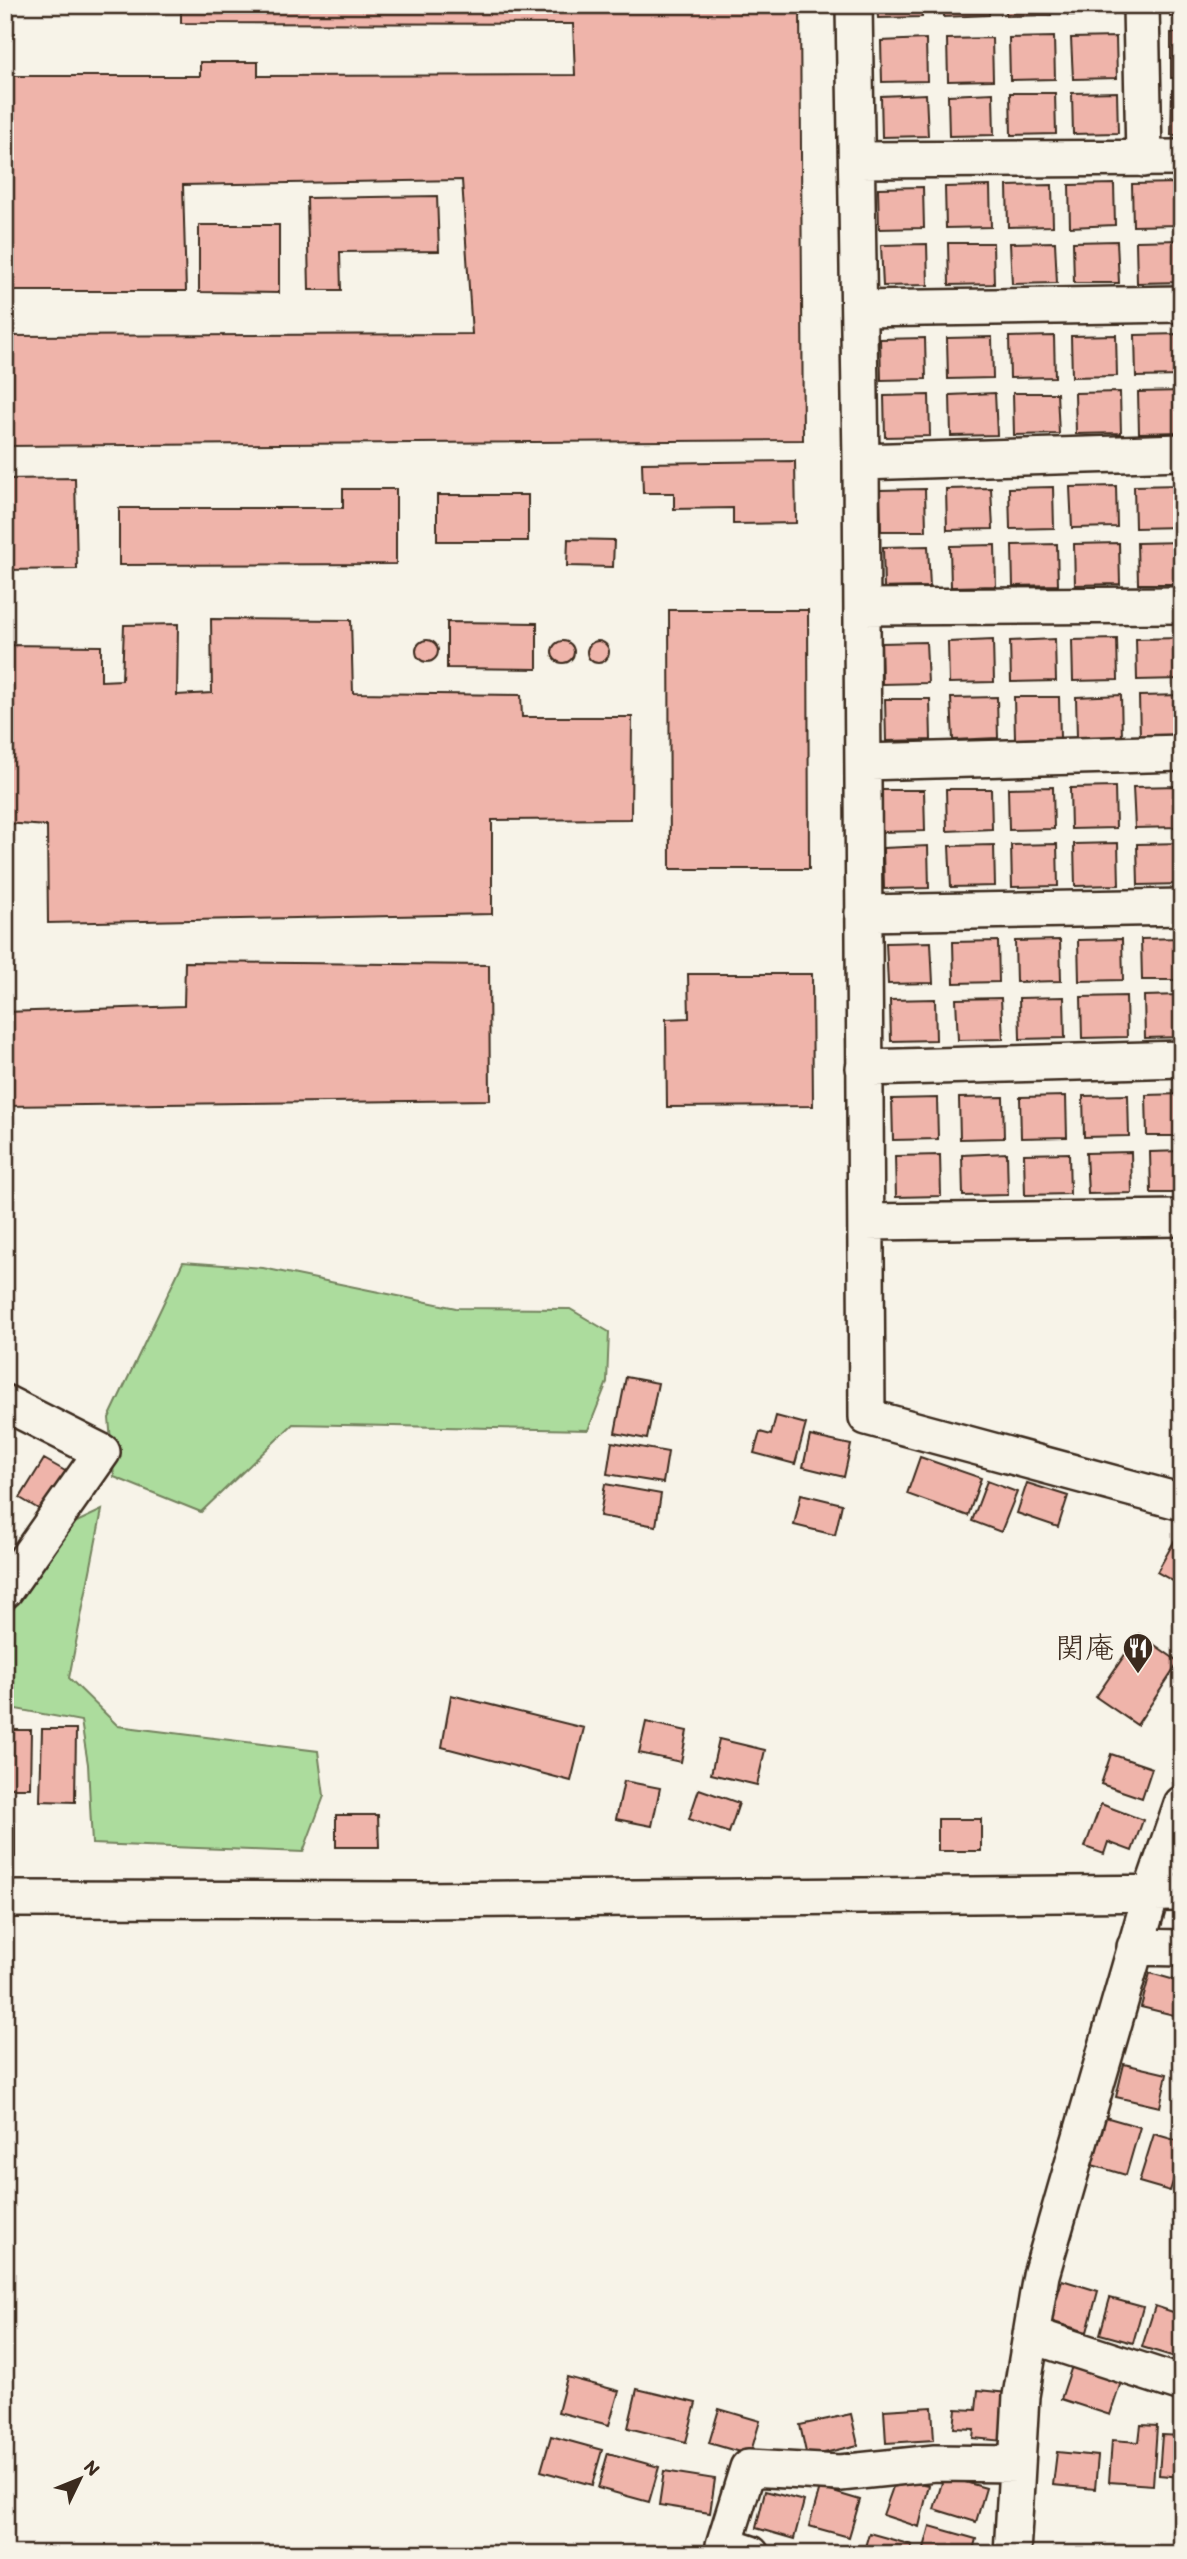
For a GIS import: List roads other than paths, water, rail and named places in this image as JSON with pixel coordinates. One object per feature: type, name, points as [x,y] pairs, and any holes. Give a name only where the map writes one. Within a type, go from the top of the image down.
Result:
[{"type":"street","points":[[854,5],[861,462],[867,1417],[1182,1502]]},
{"type":"street","points":[[1141,5],[1144,159]]},
{"type":"street","points":[[857,160],[1182,158]]},
{"type":"street","points":[[859,309],[1182,304]]},
{"type":"street","points":[[861,462],[1182,452]]},
{"type":"street","points":[[862,607],[1182,605]]},
{"type":"street","points":[[863,762],[1182,753]]},
{"type":"street","points":[[863,913],[1182,906]]},
{"type":"street","points":[[864,1068],[1182,1059]]},
{"type":"street","points":[[866,1222],[1182,1218]]},
{"type":"street","points":[[5,1403],[103,1452],[5,1590]]},
{"type":"street","points":[[1012,2554],[1020,2396],[1041,2275],[1135,1947],[1166,1894],[1182,1804]]},
{"type":"street","points":[[5,1899],[435,1900],[1166,1894]]},
{"type":"street","points":[[1135,1947],[1182,1948]]},
{"type":"street","points":[[1031,2335],[1182,2385]]},
{"type":"street","points":[[751,2554],[724,2545],[748,2468],[840,2473],[934,2463],[1017,2465]]},
{"type":"place","name":"関庵","points":[[1138,1675]]}]
